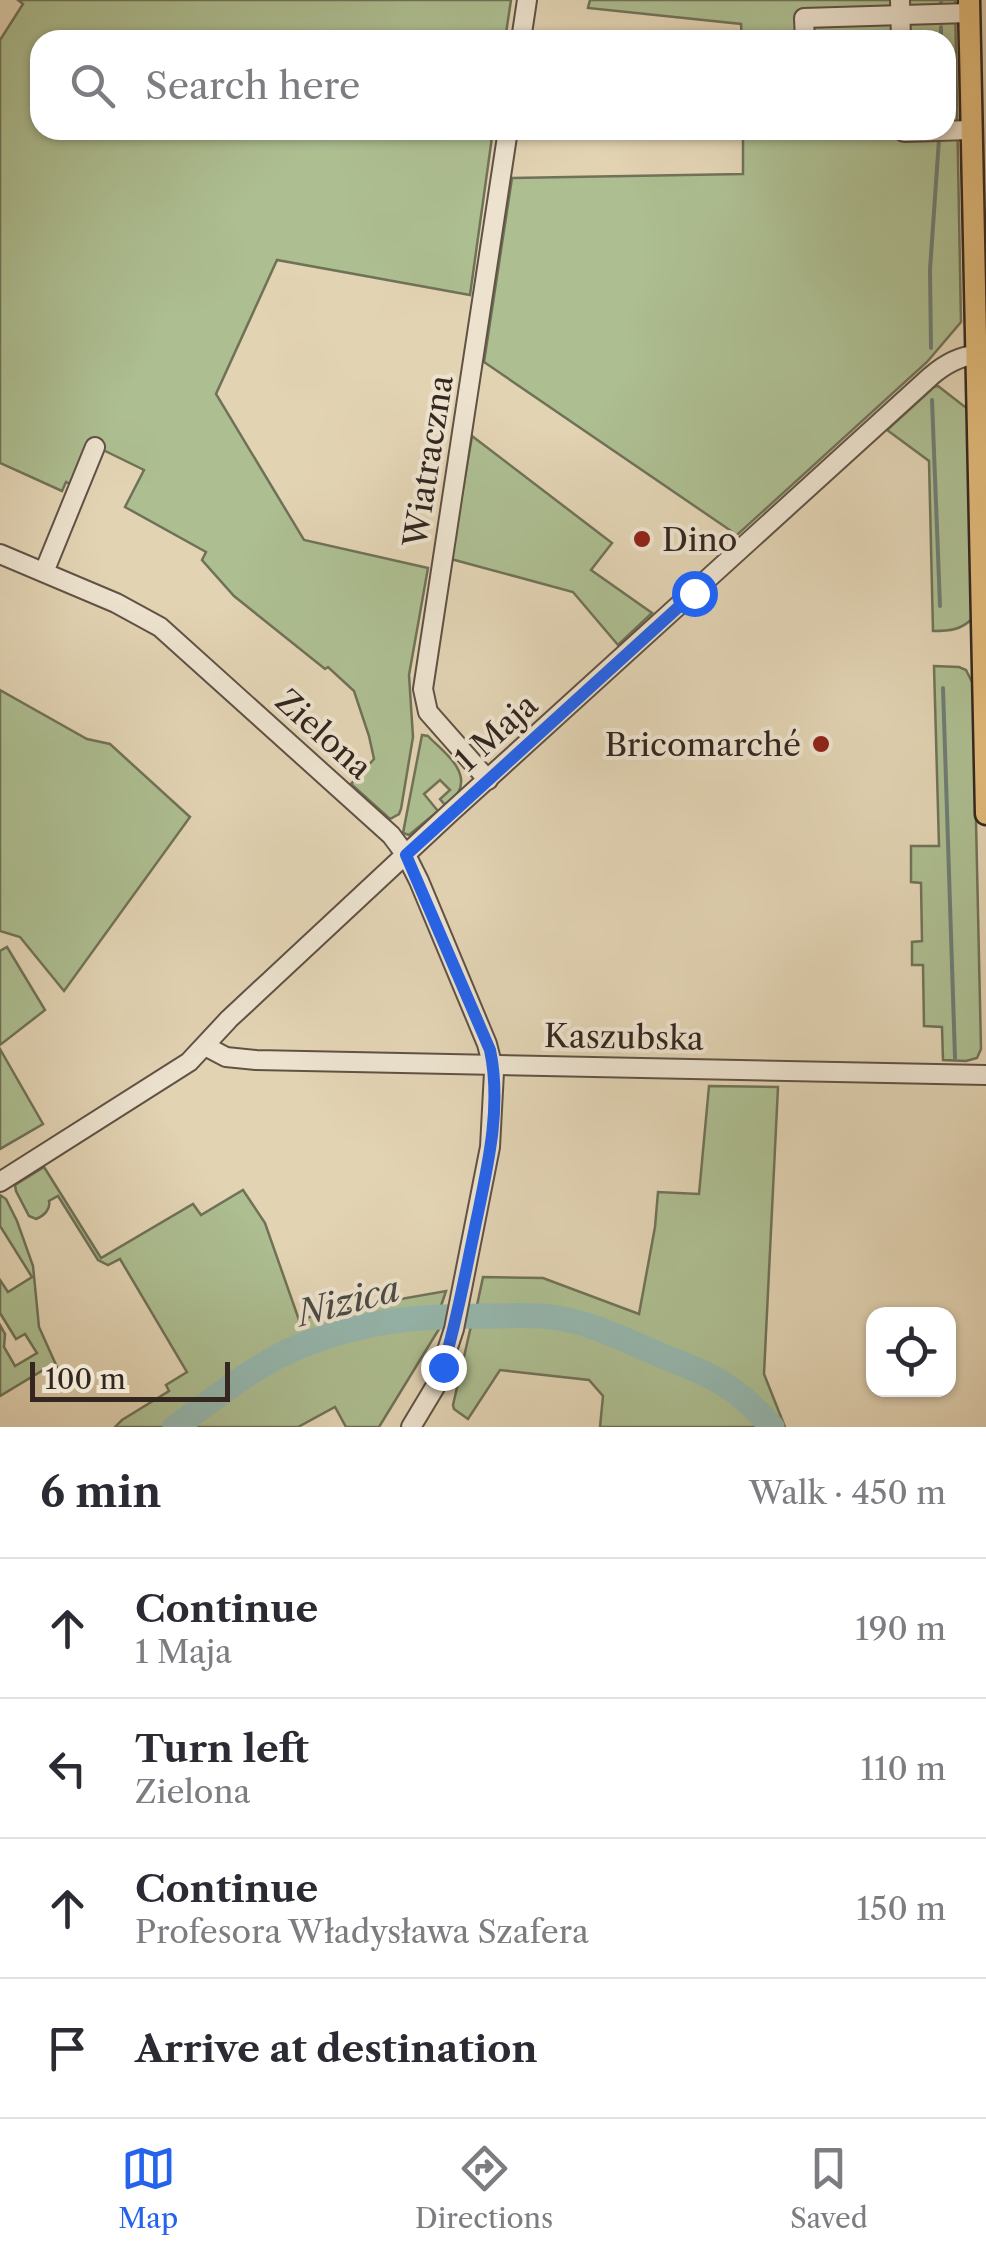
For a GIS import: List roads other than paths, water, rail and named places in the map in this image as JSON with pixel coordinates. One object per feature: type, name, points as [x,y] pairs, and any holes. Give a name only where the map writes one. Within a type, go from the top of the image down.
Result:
[{"type":"main road","points":[[969,6],[970,130],[980,308],[976,355],[986,814]]},
{"type":"street","points":[[522,30],[527,0]]},
{"type":"street","points":[[805,30],[804,18],[900,8],[969,6]]},
{"type":"street","points":[[956,131],[970,130]]},
{"type":"street","name":"Wiatraczna","points":[[488,780],[428,712],[423,689],[506,140]]},
{"type":"street","name":"1 Maja","points":[[0,1182],[178,1070],[229,1018],[931,376],[944,365],[976,355]]},
{"type":"street","points":[[44,572],[96,447]]},
{"type":"street","name":"Zielona","points":[[0,554],[132,610],[160,626],[391,835],[406,855],[493,1065]]},
{"type":"street","name":"Kaszubska","points":[[205,1046],[226,1057],[238,1058],[986,1074]]},
{"type":"street","points":[[410,1427],[435,1386],[454,1328],[490,1148],[493,1065]]},
{"type":"waterway","points":[[931,348],[930,270],[939,140]]},
{"type":"waterway","points":[[932,400],[940,606]]},
{"type":"waterway","points":[[943,688],[955,1058]]},
{"type":"waterway","name":"Nizica","points":[[175,1427],[269,1361],[303,1345],[373,1324],[465,1316],[550,1317],[609,1333],[720,1382],[772,1427]]},
{"type":"place","name":"Dino","points":[[642,539]]},
{"type":"place","name":"Bricomarché","points":[[821,744]]}]
